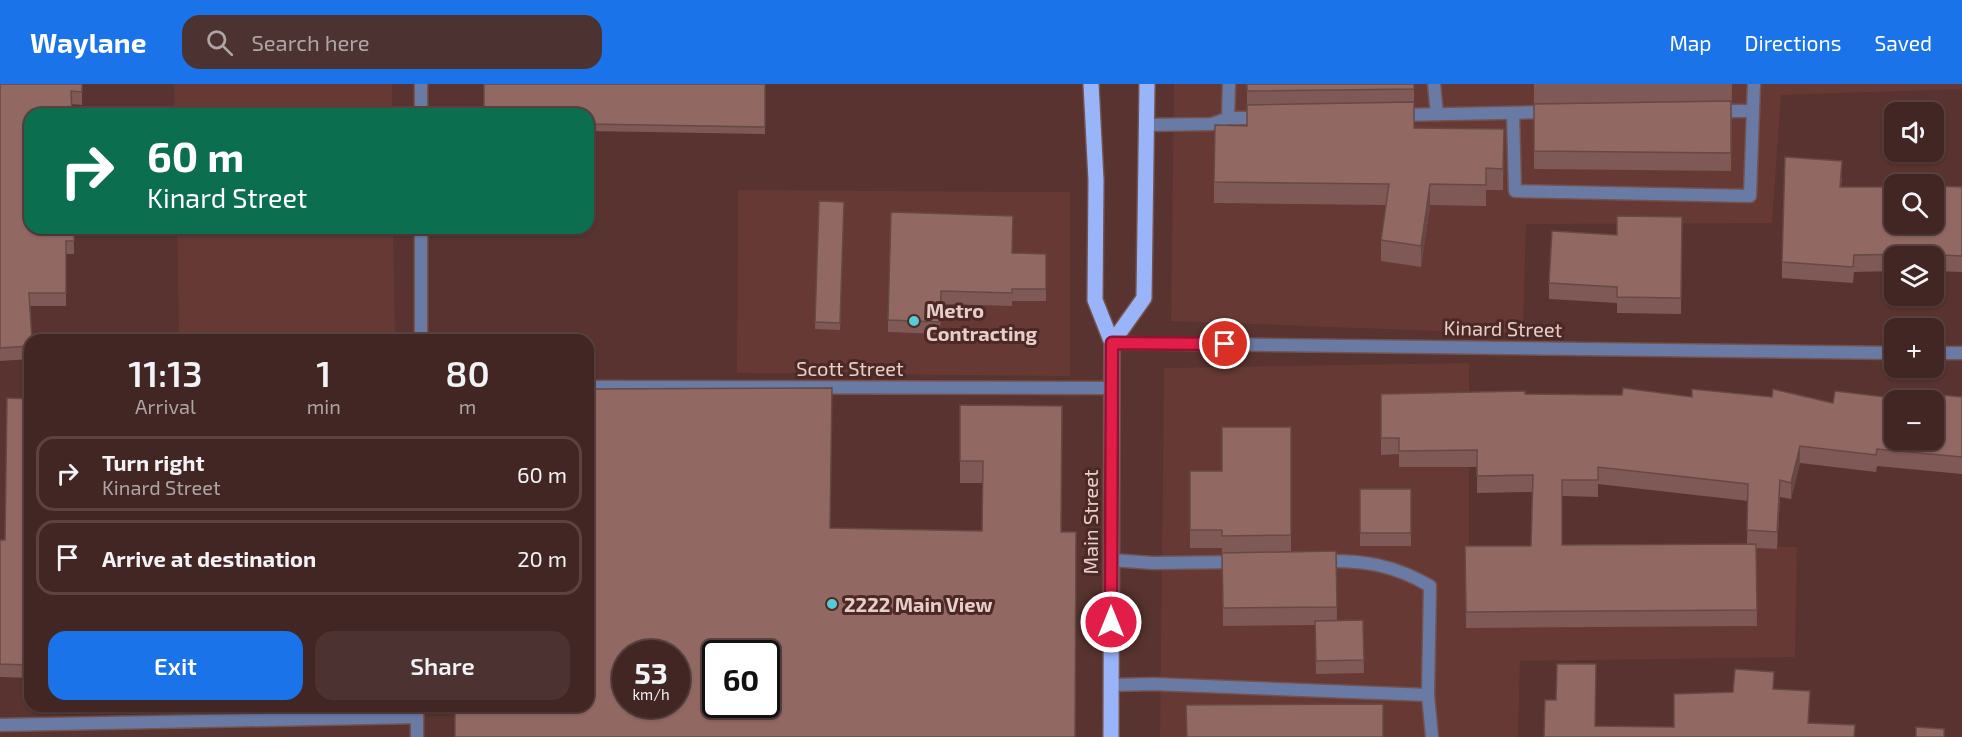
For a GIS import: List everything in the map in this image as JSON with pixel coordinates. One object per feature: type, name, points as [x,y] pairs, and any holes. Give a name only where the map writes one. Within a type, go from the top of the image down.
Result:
[{"type":"main road","name":"Main Street","points":[[1091,84],[1096,180],[1095,300],[1112,343],[1111,737]]},
{"type":"main road","points":[[1112,343],[1144,298],[1147,84]]},
{"type":"street","points":[[421,84],[421,108]]},
{"type":"street","points":[[1228,118],[1229,84]]},
{"type":"street","points":[[1434,84],[1437,114]]},
{"type":"street","points":[[1513,113],[1515,191],[1750,196],[1754,84]]},
{"type":"street","points":[[1707,111],[1753,111]]},
{"type":"street","points":[[1390,115],[1558,112]]},
{"type":"street","points":[[1146,125],[1212,124],[1228,118],[1275,117]]},
{"type":"street","points":[[421,234],[421,334]]},
{"type":"street","name":"Kinard Street","points":[[1112,343],[1884,353]]},
{"type":"street","points":[[1944,353],[1962,354]]},
{"type":"street","name":"Scott Street","points":[[594,387],[1111,388]]},
{"type":"street","points":[[1112,560],[1153,564],[1255,562]]},
{"type":"street","points":[[1312,561],[1358,560],[1405,571],[1430,586],[1428,695],[1432,737]]},
{"type":"street","points":[[1111,685],[1153,684],[1428,695]]},
{"type":"street","points":[[0,725],[417,712],[417,737]]},
{"type":"shaded area","points":[[174,84],[392,84],[392,108],[175,108]]},
{"type":"shaded area","points":[[1174,84],[1962,84],[1962,89],[1781,95],[1772,223],[1526,224],[1523,334],[1171,321]]},
{"type":"shaded area","points":[[738,190],[1070,192],[1070,376],[737,373]]},
{"type":"shaded area","points":[[177,234],[393,234],[395,334],[179,334]]},
{"type":"shaded area","points":[[1469,363],[1469,549],[1797,547],[1795,657],[1520,661],[1518,737],[1160,737],[1164,368]]},
{"type":"building","points":[[0,84],[82,84],[82,92],[71,91],[72,108],[24,108],[24,234],[74,234],[74,241],[66,241],[66,293],[29,293],[32,334],[24,334],[24,346],[0,348]]},
{"type":"building","points":[[484,84],[765,84],[765,127],[594,124],[594,108],[484,108]]},
{"type":"building","points":[[1247,84],[1414,84],[1414,89],[1247,91]]},
{"type":"building","points":[[1731,101],[1731,153],[1534,151],[1534,104]]},
{"type":"building","points":[[1414,102],[1414,128],[1504,129],[1503,169],[1486,168],[1486,185],[1430,184],[1421,246],[1381,240],[1389,184],[1214,182],[1215,125],[1247,126],[1247,105]]},
{"type":"building","points":[[1785,157],[1842,161],[1840,187],[1884,187],[1884,234],[1944,234],[1944,186],[1962,187],[1962,256],[1944,255],[1944,246],[1884,246],[1884,255],[1854,255],[1853,267],[1782,262]]},
{"type":"building","points":[[819,201],[844,202],[840,323],[815,322]]},
{"type":"building","points":[[891,212],[1013,216],[1012,253],[1046,254],[1046,289],[1012,289],[1012,293],[941,291],[940,322],[888,320]]},
{"type":"building","points":[[1617,216],[1682,217],[1681,298],[1617,297],[1617,287],[1549,283],[1552,231],[1617,235]]},
{"type":"building","name":"2222 Main View","points":[[832,388],[830,528],[982,531],[983,461],[960,461],[960,405],[1062,406],[1061,532],[1076,532],[1075,737],[455,737],[455,712],[594,712],[594,389]]},
{"type":"building","points":[[1623,388],[1692,397],[1692,389],[1772,397],[1773,389],[1833,403],[1835,391],[1884,397],[1884,450],[1877,449],[1876,455],[1800,446],[1791,483],[1780,480],[1777,532],[1747,530],[1748,484],[1598,467],[1598,480],[1562,480],[1562,545],[1756,544],[1757,610],[1466,612],[1465,546],[1531,546],[1533,475],[1477,476],[1477,450],[1399,451],[1399,438],[1381,438],[1381,394],[1525,391],[1525,394],[1622,395]]},
{"type":"building","points":[[1944,395],[1962,397],[1962,457],[1888,450],[1944,450]]},
{"type":"building","points":[[7,398],[24,399],[24,665],[0,664],[0,540],[5,540]]},
{"type":"building","points":[[1222,427],[1291,427],[1291,535],[1222,536],[1222,530],[1190,530],[1190,471],[1222,471]]},
{"type":"building","points":[[1360,489],[1411,489],[1411,533],[1360,533]]},
{"type":"building","points":[[1336,551],[1337,607],[1223,608],[1222,553]]},
{"type":"building","points":[[1363,620],[1364,660],[1316,661],[1315,621]]},
{"type":"building","points":[[1557,664],[1596,664],[1595,726],[1674,727],[1674,694],[1733,692],[1735,669],[1774,672],[1773,689],[1810,691],[1808,723],[1855,725],[1854,737],[1544,737],[1545,700],[1556,700]]},
{"type":"building","points":[[1383,704],[1383,737],[1187,737],[1186,705]]},
{"type":"building","points":[[1916,727],[1944,729],[1944,737],[1916,737]]},
{"type":"place","name":"Metro Contracting","points":[[914,321]]},
{"type":"place","name":"2222 Main View","points":[[832,604]]},
{"type":"route","points":[[1111,622],[1112,343],[1225,344]]}]
